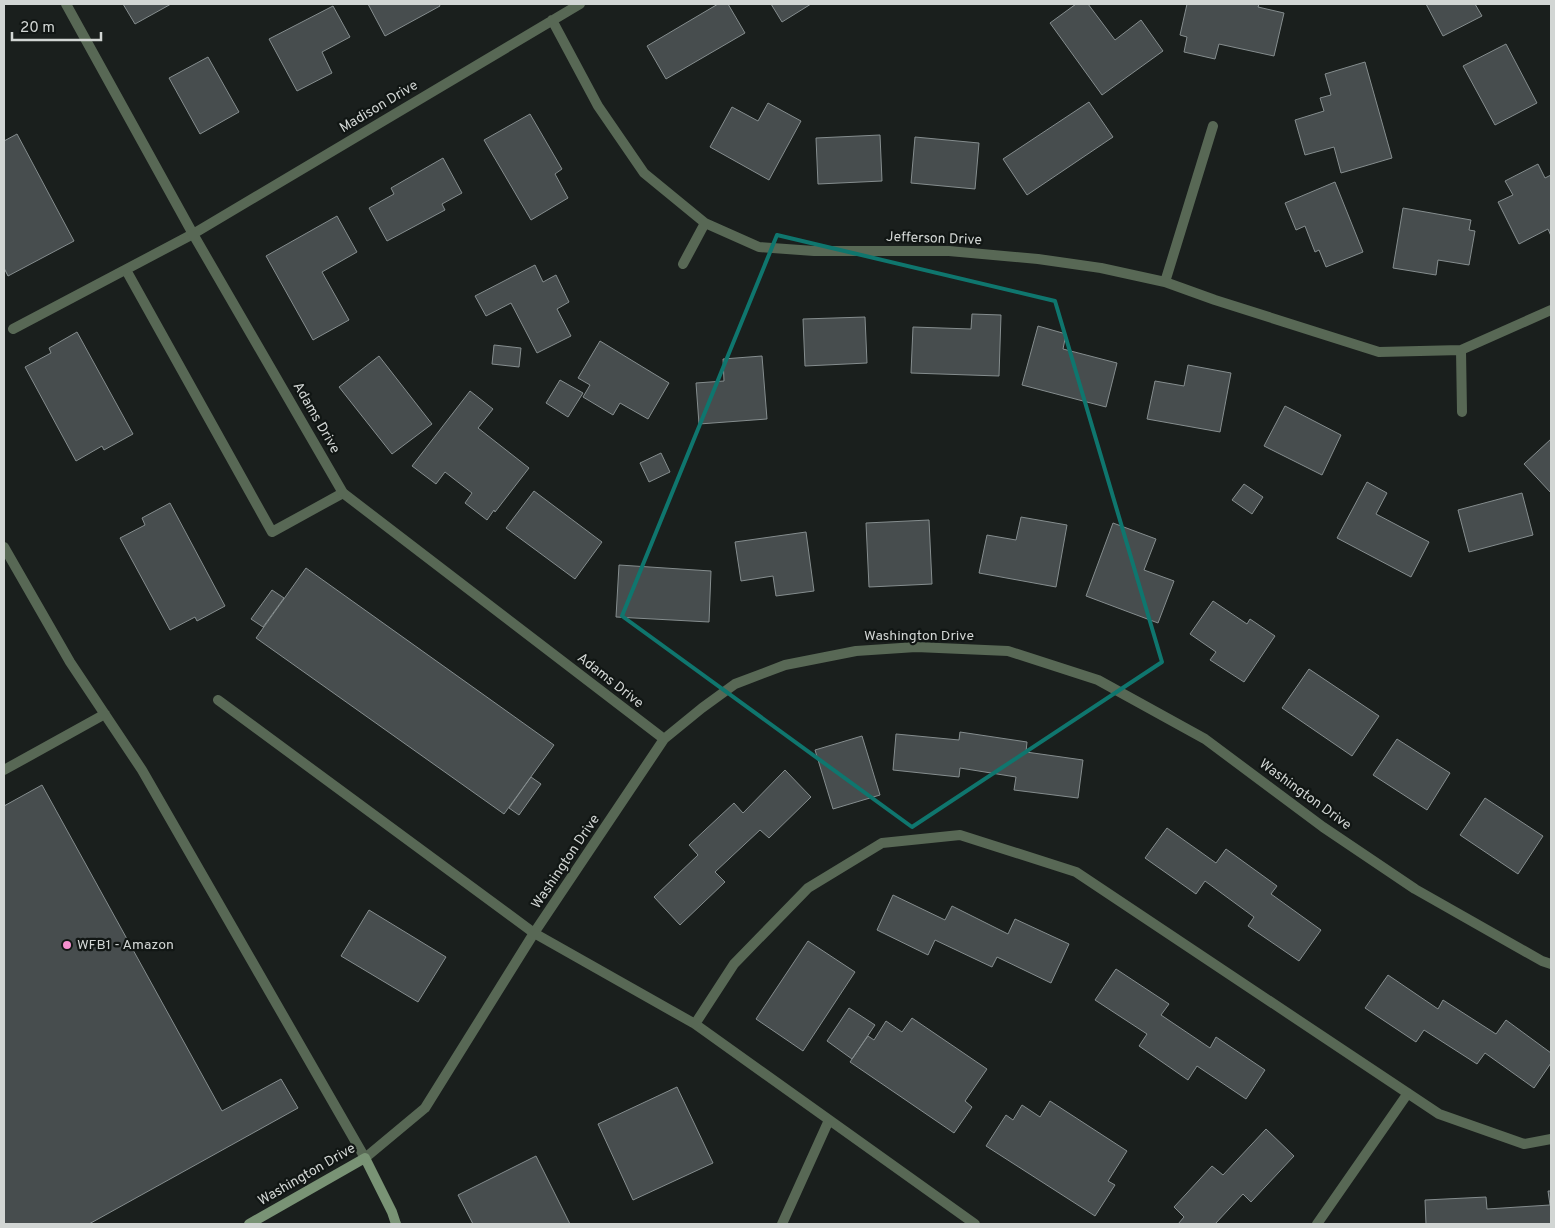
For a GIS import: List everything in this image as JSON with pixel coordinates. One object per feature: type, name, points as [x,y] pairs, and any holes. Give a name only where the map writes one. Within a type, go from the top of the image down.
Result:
[{"type":"street","name":"Adams Drive","points":[[66,4],[193,234],[343,492],[664,739]]},
{"type":"street","name":"Madison Drive","points":[[13,329],[193,234],[580,4]]},
{"type":"street","name":"Jefferson Drive","points":[[552,20],[598,106],[644,173],[705,223],[759,247],[814,251],[949,251],[1038,259],[1101,268],[1165,282],[1379,352],[1461,350],[1551,310]]},
{"type":"street","points":[[1165,282],[1213,126]]},
{"type":"street","points":[[683,264],[705,223]]},
{"type":"street","points":[[126,270],[272,532],[343,492]]},
{"type":"street","points":[[1461,350],[1462,412]]},
{"type":"street","points":[[4,547],[70,662],[142,770],[366,1158],[396,1224]]},
{"type":"street","name":"Washington Drive","points":[[249,1224],[366,1158],[425,1108],[534,933],[664,739],[735,684],[786,665],[856,651],[916,647],[1008,651],[1098,680],[1205,739],[1323,827],[1415,889],[1542,961],[1551,964]]},
{"type":"street","points":[[218,700],[534,933],[695,1024],[975,1224]]},
{"type":"street","points":[[4,770],[105,714]]},
{"type":"street","points":[[695,1024],[734,964],[808,888],[882,843],[960,835],[1076,872],[1439,1114],[1524,1144],[1551,1140]]},
{"type":"street","points":[[1317,1224],[1408,1094]]},
{"type":"street","points":[[782,1224],[829,1120]]},
{"type":"highlighted area","points":[[777,235],[1055,301],[1162,662],[912,827],[622,616]]},
{"type":"building","points":[[123,4],[171,4],[135,24]]},
{"type":"building","points":[[368,4],[439,4],[440,6],[385,36]]},
{"type":"building","points":[[718,4],[728,4],[745,33],[666,79],[647,46]]},
{"type":"building","points":[[771,4],[811,4],[782,22]]},
{"type":"building","points":[[1076,4],[1088,4],[1115,40],[1141,20],[1163,51],[1102,95],[1050,23]]},
{"type":"building","points":[[1187,4],[1259,4],[1258,7],[1284,13],[1274,56],[1219,44],[1215,59],[1184,52],[1187,37],[1180,35]]},
{"type":"building","points":[[1426,4],[1475,4],[1482,16],[1443,36]]},
{"type":"building","points":[[333,6],[350,37],[322,52],[332,73],[297,91],[269,39]]},
{"type":"building","points":[[1506,44],[1537,103],[1495,125],[1463,66]]},
{"type":"building","points":[[208,57],[239,112],[200,134],[169,78]]},
{"type":"building","points":[[1365,62],[1392,158],[1341,173],[1334,147],[1305,155],[1295,120],[1324,111],[1320,98],[1331,95],[1325,74]]},
{"type":"building","points":[[1089,102],[1113,137],[1027,195],[1003,159]]},
{"type":"building","points":[[768,103],[801,121],[769,180],[710,147],[732,107],[758,121]]},
{"type":"building","points":[[530,114],[562,169],[555,174],[568,198],[531,220],[484,140]]},
{"type":"building","points":[[17,134],[74,241],[8,276],[4,268],[4,141]]},
{"type":"building","points":[[880,135],[882,181],[818,184],[816,138]]},
{"type":"building","points":[[915,137],[979,143],[975,189],[911,183]]},
{"type":"building","points":[[443,158],[462,193],[442,204],[445,210],[387,241],[369,208],[394,194],[391,188]]},
{"type":"building","points":[[1538,164],[1545,178],[1551,175],[1551,236],[1548,229],[1519,244],[1498,202],[1513,195],[1505,181]]},
{"type":"building","points":[[1335,182],[1363,252],[1326,267],[1319,250],[1315,252],[1305,226],[1296,230],[1285,203]]},
{"type":"building","points":[[1403,208],[1471,220],[1469,230],[1475,231],[1469,265],[1438,260],[1436,275],[1393,268]]},
{"type":"building","points":[[337,216],[357,252],[322,272],[349,320],[313,340],[266,256]]},
{"type":"building","points":[[535,265],[543,282],[556,275],[569,302],[557,309],[571,336],[537,353],[511,303],[486,316],[475,296]]},
{"type":"building","points":[[972,314],[1001,315],[999,376],[911,373],[913,327],[971,329]]},
{"type":"building","points":[[865,317],[867,363],[805,366],[803,319]]},
{"type":"building","points":[[1038,326],[1066,334],[1063,349],[1117,363],[1106,407],[1022,385]]},
{"type":"building","points":[[77,332],[133,434],[104,450],[102,446],[76,461],[25,367],[51,353],[49,348]]},
{"type":"building","points":[[600,341],[669,383],[648,419],[620,403],[613,415],[583,397],[590,385],[578,378]]},
{"type":"building","points":[[494,345],[521,348],[519,367],[492,364]]},
{"type":"building","points":[[379,356],[432,424],[392,454],[339,387]]},
{"type":"building","points":[[762,356],[767,419],[699,424],[696,383],[724,381],[723,359]]},
{"type":"building","points":[[1188,365],[1231,373],[1220,432],[1147,419],[1155,381],[1184,386]]},
{"type":"building","points":[[560,380],[583,393],[568,417],[546,403]]},
{"type":"building","points":[[470,391],[493,409],[478,428],[529,468],[487,520],[465,503],[472,493],[445,472],[436,484],[412,466]]},
{"type":"building","points":[[1285,406],[1341,435],[1322,475],[1264,446]]},
{"type":"building","points":[[1551,439],[1551,493],[1524,464]]},
{"type":"building","points":[[661,453],[670,472],[649,482],[640,463]]},
{"type":"building","points":[[1367,482],[1387,493],[1376,514],[1429,542],[1411,577],[1337,538]]},
{"type":"building","points":[[1244,484],[1263,497],[1252,514],[1232,500]]},
{"type":"building","points":[[534,491],[602,542],[575,579],[506,528]]},
{"type":"building","points":[[1522,493],[1533,535],[1469,552],[1458,510]]},
{"type":"building","points":[[170,503],[225,606],[197,621],[195,617],[170,630],[120,538],[145,525],[142,518]]},
{"type":"building","points":[[1021,517],[1067,525],[1056,587],[979,573],[987,535],[1016,540]]},
{"type":"building","points":[[929,520],[932,584],[869,587],[866,523]]},
{"type":"building","points":[[1113,523],[1156,539],[1144,570],[1174,581],[1158,623],[1086,596]]},
{"type":"building","points":[[806,532],[814,591],[776,596],[773,576],[741,581],[735,542]]},
{"type":"building","points":[[619,565],[711,571],[709,622],[616,617]]},
{"type":"building","points":[[306,568],[554,745],[504,814],[256,638]]},
{"type":"building","points":[[272,590],[284,598],[263,627],[251,619]]},
{"type":"building","points":[[1213,601],[1247,624],[1250,619],[1275,636],[1244,682],[1210,660],[1216,652],[1190,634]]},
{"type":"building","points":[[1309,669],[1379,716],[1352,756],[1282,708]]},
{"type":"building","points":[[960,732],[1027,742],[1026,752],[1083,760],[1078,798],[1014,790],[1016,777],[960,768],[959,777],[893,770],[896,734],[959,740]]},
{"type":"building","points":[[862,736],[880,795],[833,809],[815,750]]},
{"type":"building","points":[[1397,739],[1450,773],[1427,810],[1373,775]]},
{"type":"building","points":[[785,770],[811,797],[769,838],[760,830],[715,872],[725,882],[680,925],[654,897],[698,855],[689,845],[734,803],[743,813]]},
{"type":"building","points":[[531,777],[541,784],[519,815],[509,808]]},
{"type":"building","name":"WFB1 - Amazon","points":[[42,785],[222,1111],[281,1079],[298,1108],[89,1224],[4,1224],[4,806]]},
{"type":"building","points":[[1485,798],[1543,836],[1518,874],[1460,835]]},
{"type":"building","points":[[1167,828],[1216,863],[1226,849],[1277,886],[1271,894],[1321,930],[1299,961],[1248,926],[1254,917],[1205,881],[1196,894],[1145,858]]},
{"type":"building","points":[[893,895],[945,920],[952,906],[1008,934],[1015,919],[1069,944],[1051,983],[997,957],[992,967],[935,940],[928,955],[877,930]]},
{"type":"building","points":[[369,910],[446,957],[418,1002],[341,956]]},
{"type":"building","points":[[808,941],[855,972],[803,1051],[756,1019]]},
{"type":"building","points":[[1116,969],[1169,1004],[1161,1015],[1210,1048],[1216,1037],[1265,1070],[1246,1099],[1197,1066],[1188,1080],[1139,1046],[1147,1034],[1095,1000]]},
{"type":"building","points":[[1388,975],[1438,1009],[1443,1000],[1496,1034],[1506,1020],[1551,1053],[1551,1063],[1534,1088],[1485,1053],[1477,1064],[1424,1030],[1416,1042],[1365,1008]]},
{"type":"building","points":[[849,1008],[875,1025],[852,1059],[827,1041]]},
{"type":"building","points":[[912,1018],[987,1069],[965,1101],[972,1107],[954,1133],[850,1062],[868,1036],[874,1040],[886,1021],[902,1032]]},
{"type":"building","points":[[677,1087],[713,1163],[633,1200],[598,1124]]},
{"type":"building","points":[[1050,1101],[1127,1151],[1108,1181],[1115,1185],[1095,1216],[986,1146],[1006,1115],[1013,1120],[1022,1105],[1040,1117]]},
{"type":"building","points":[[1266,1129],[1294,1156],[1251,1202],[1243,1194],[1215,1224],[1178,1224],[1184,1217],[1174,1207],[1212,1166],[1223,1175]]},
{"type":"building","points":[[536,1156],[570,1224],[473,1224],[458,1195]]},
{"type":"building","points":[[1548,1191],[1551,1191],[1551,1224],[1426,1224],[1425,1200],[1486,1197],[1487,1209],[1550,1205]]},
{"type":"place","name":"WFB1 - Amazon","points":[[67,945]]}]
